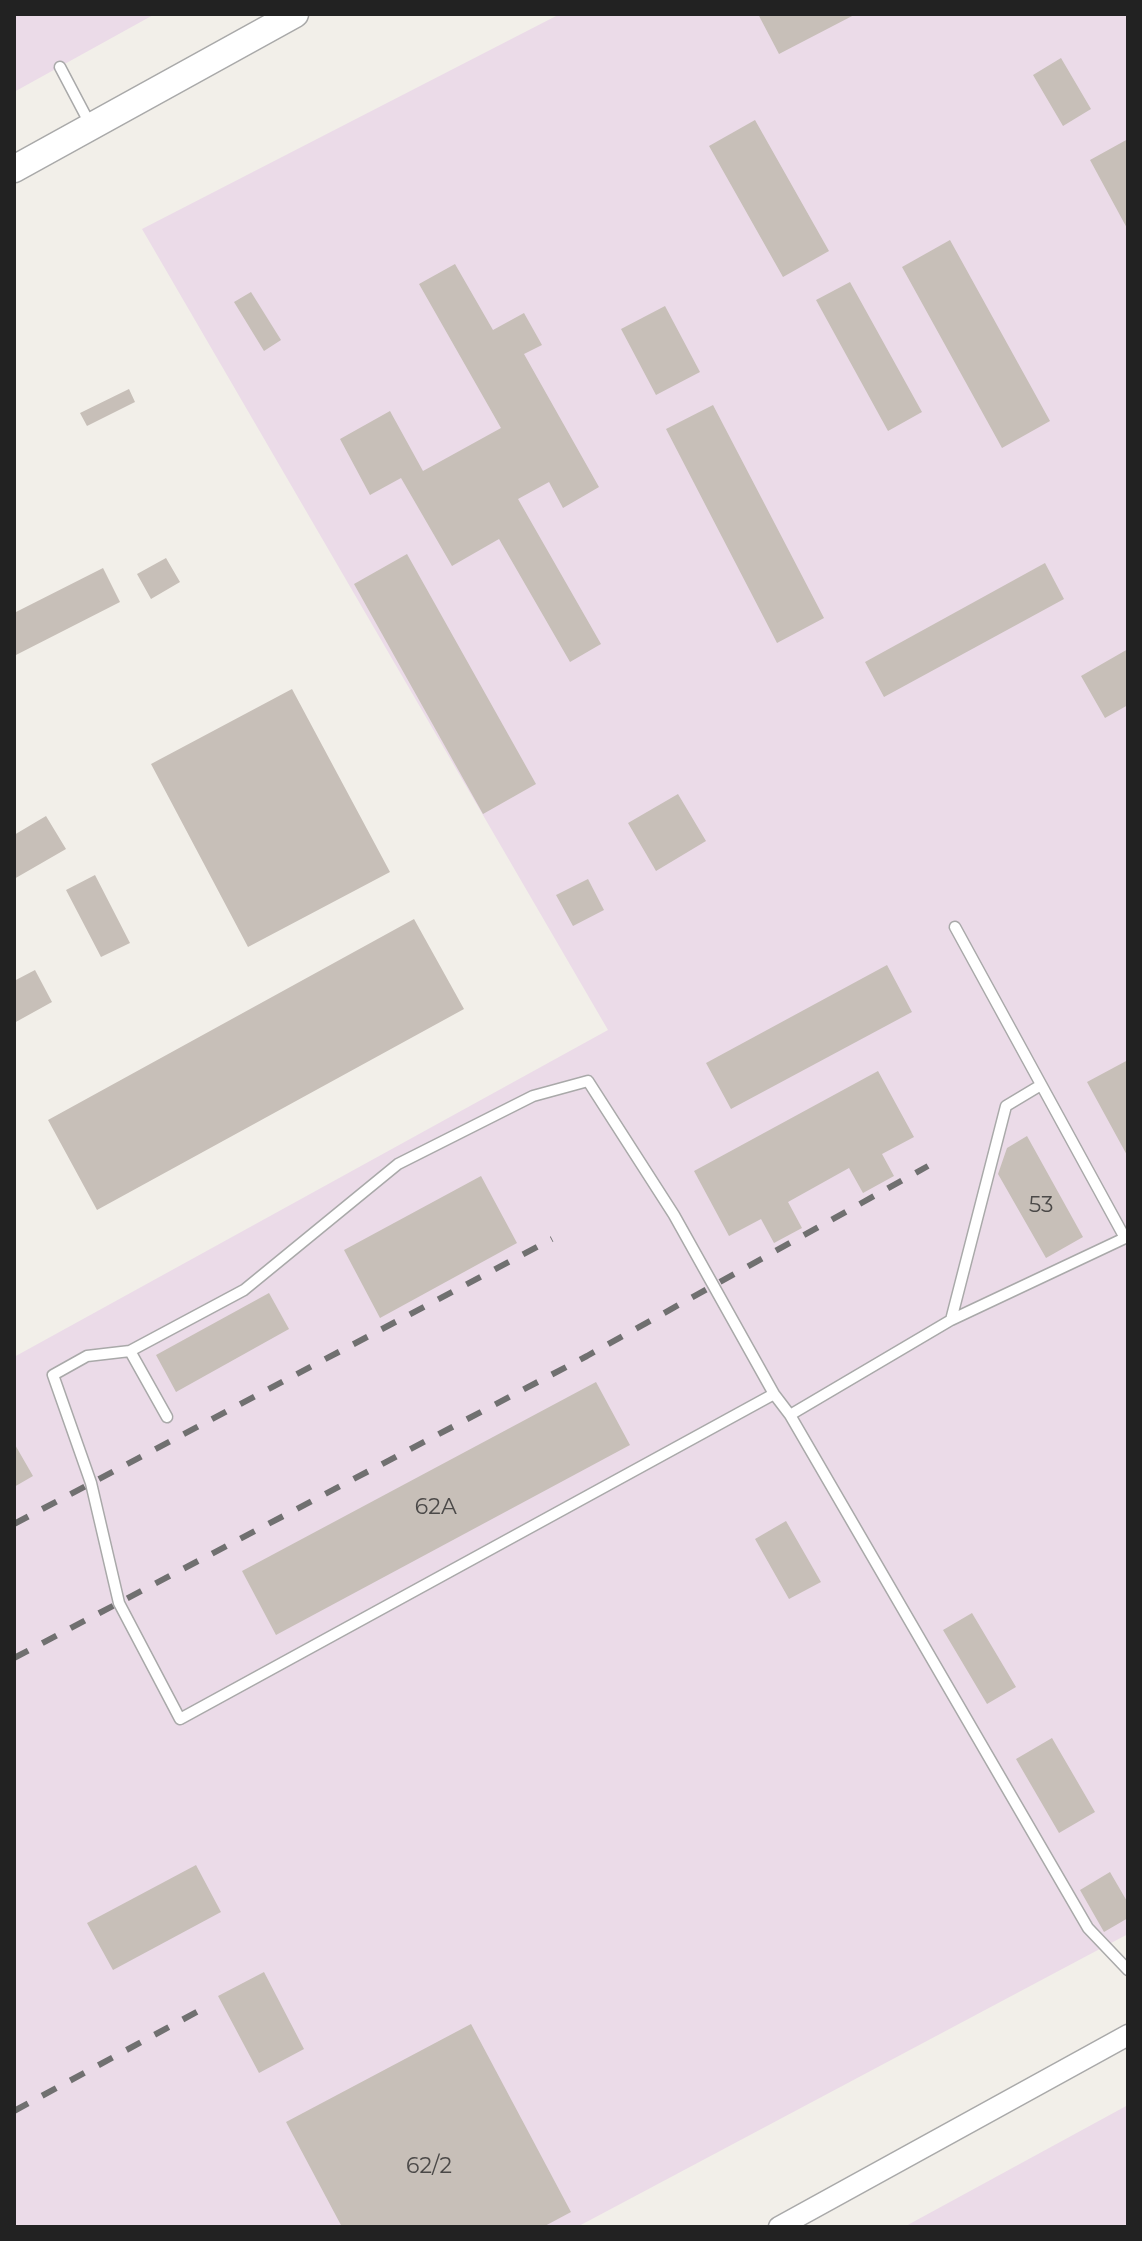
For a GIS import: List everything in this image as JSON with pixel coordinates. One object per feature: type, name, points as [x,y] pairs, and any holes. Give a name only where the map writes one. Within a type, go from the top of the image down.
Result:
[{"type":"street","points":[[14,169],[295,14]]},
{"type":"street","points":[[779,2227],[1128,2035]]},
{"type":"lane","points":[[60,67],[91,126]]},
{"type":"lane","points":[[790,1415],[951,1320],[1125,1238],[955,927]]},
{"type":"lane","points":[[774,1394],[180,1719],[119,1603],[91,1483],[53,1375],[87,1356],[130,1351],[244,1290],[398,1164],[533,1096],[588,1081],[674,1215],[774,1394],[790,1415],[1088,1928],[1128,1970]]},
{"type":"lane","points":[[951,1320],[1006,1106],[1041,1085]]},
{"type":"lane","points":[[130,1351],[167,1417]]},
{"type":"shaded area","points":[[14,14],[155,14],[14,92]]},
{"type":"shaded area","points":[[560,14],[1128,14],[1128,1934],[577,2227],[14,2227],[14,1357],[608,1030],[142,229]]},
{"type":"shaded area","points":[[1128,2105],[1128,2227],[904,2227]]},
{"type":"building","points":[[758,14],[856,14],[779,54]]},
{"type":"building","points":[[1061,58],[1091,109],[1063,126],[1033,75]]},
{"type":"building","points":[[755,120],[829,251],[783,277],[709,146]]},
{"type":"building","points":[[1128,139],[1128,230],[1090,160]]},
{"type":"building","points":[[950,240],[1050,421],[1002,448],[902,267]]},
{"type":"building","points":[[455,264],[493,330],[524,313],[542,345],[524,354],[599,487],[563,508],[549,482],[518,499],[601,644],[570,662],[499,539],[452,566],[401,478],[370,495],[340,439],[390,411],[423,471],[501,428],[419,284]]},
{"type":"building","points":[[850,282],[922,412],[888,431],[816,300]]},
{"type":"building","points":[[251,292],[281,340],[264,351],[234,302]]},
{"type":"building","points":[[665,306],[700,372],[656,395],[621,329]]},
{"type":"building","points":[[129,389],[135,402],[87,426],[80,413]]},
{"type":"building","points":[[713,405],[824,618],[777,643],[666,429]]},
{"type":"building","points":[[407,554],[536,784],[483,814],[354,584]]},
{"type":"building","points":[[166,558],[180,582],[151,599],[137,574]]},
{"type":"building","points":[[1045,563],[1064,599],[884,697],[865,662]]},
{"type":"building","points":[[103,568],[120,602],[14,656],[14,613]]},
{"type":"building","points":[[1128,649],[1128,705],[1105,718],[1081,676]]},
{"type":"building","points":[[292,689],[390,872],[248,947],[151,764]]},
{"type":"building","points":[[678,794],[706,841],[656,871],[628,823]]},
{"type":"building","points":[[46,816],[66,849],[14,879],[14,835]]},
{"type":"building","points":[[95,875],[130,943],[101,957],[66,890]]},
{"type":"building","points":[[588,879],[604,910],[573,926],[556,895]]},
{"type":"building","points":[[414,919],[464,1009],[97,1210],[48,1120]]},
{"type":"building","points":[[887,965],[912,1012],[731,1109],[706,1063]]},
{"type":"building","points":[[35,970],[52,1002],[14,1023],[14,981]]},
{"type":"building","points":[[1128,1060],[1128,1157],[1087,1082]]},
{"type":"building","points":[[878,1071],[914,1137],[882,1154],[894,1176],[863,1193],[849,1168],[788,1202],[802,1228],[774,1243],[761,1219],[729,1236],[694,1171]]},
{"type":"building","points":[[1027,1136],[1083,1237],[1046,1258],[998,1174],[1007,1148]]},
{"type":"building","points":[[481,1176],[517,1243],[380,1318],[344,1250]]},
{"type":"building","points":[[269,1293],[289,1329],[176,1392],[156,1355]]},
{"type":"building","points":[[596,1382],[630,1445],[276,1635],[242,1571]]},
{"type":"building","points":[[14,1443],[33,1476],[14,1487]]},
{"type":"building","points":[[786,1521],[821,1582],[789,1599],[755,1539]]},
{"type":"building","points":[[972,1613],[1016,1687],[987,1704],[943,1630]]},
{"type":"building","points":[[1052,1738],[1095,1812],[1059,1833],[1016,1759]]},
{"type":"building","points":[[196,1865],[221,1912],[113,1970],[87,1923]]},
{"type":"building","points":[[1110,1872],[1128,1903],[1128,1918],[1104,1932],[1080,1890]]},
{"type":"building","points":[[264,1972],[304,2049],[259,2073],[218,1996]]},
{"type":"building","points":[[471,2024],[571,2212],[543,2227],[342,2227],[286,2122]]},
{"type":"railway","points":[[14,1658],[587,1356],[928,1166]]},
{"type":"railway","points":[[14,1524],[552,1239]]},
{"type":"railway","points":[[14,2111],[204,2008]]}]
